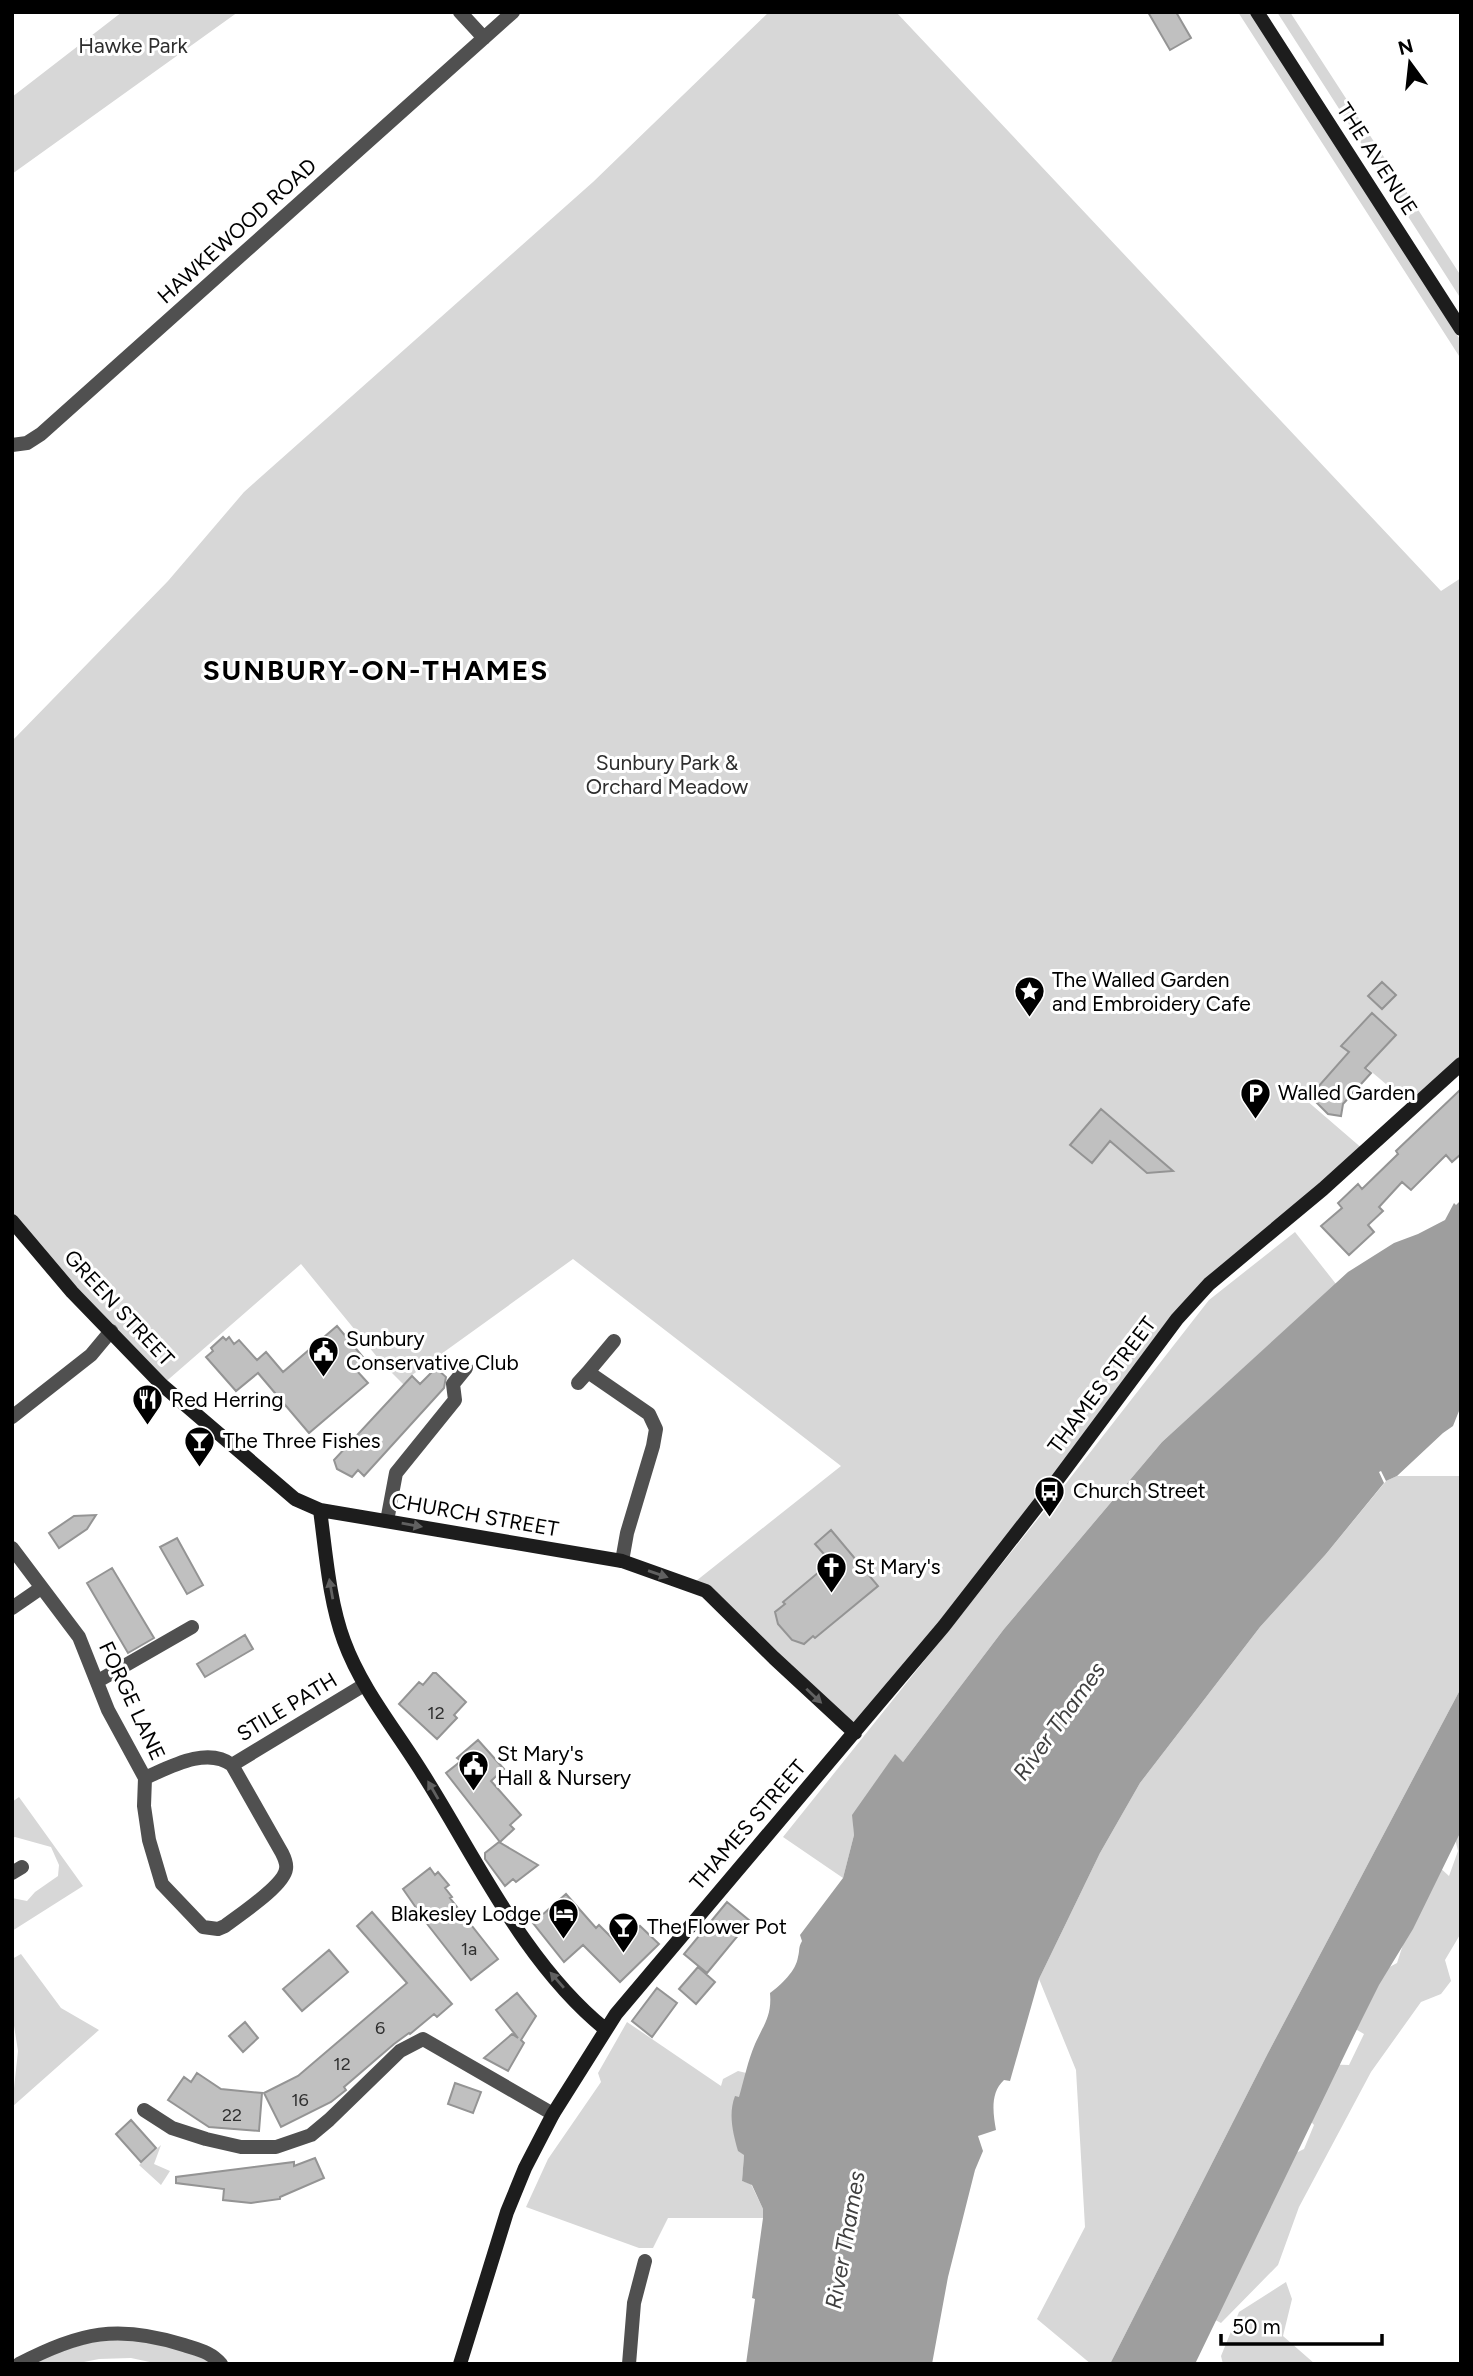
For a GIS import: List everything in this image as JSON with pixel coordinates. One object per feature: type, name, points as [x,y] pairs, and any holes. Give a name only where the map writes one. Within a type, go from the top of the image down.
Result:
[{"type":"street","points":[[460,12],[484,38]]},
{"type":"street","name":"HAWKEWOOD ROAD","points":[[12,444],[27,443],[41,434],[513,12]]},
{"type":"street","name":"THE AVENUE","points":[[1257,12],[1461,329]]},
{"type":"street","name":"THAMES STREET","points":[[460,2364],[507,2212],[525,2168],[553,2115],[605,2029],[943,1626],[1046,1495],[1177,1319],[1209,1284],[1323,1189],[1461,1064]]},
{"type":"street","name":"GREEN STREET","points":[[12,1221],[72,1292],[162,1385],[295,1499],[320,1510]]},
{"type":"street","points":[[12,1417],[91,1355],[111,1331]]},
{"type":"street","points":[[614,1341],[583,1378],[649,1414],[656,1429],[627,1533],[622,1561]]},
{"type":"street","points":[[387,1521],[396,1473],[456,1400],[453,1384],[466,1368]]},
{"type":"street","points":[[320,1510],[331,1592],[344,1641],[364,1685],[424,1774],[528,1945],[587,2014],[605,2029]]},
{"type":"street","name":"CHURCH STREET","points":[[320,1510],[622,1561],[706,1591],[855,1733]]},
{"type":"street","name":"FORGE LANE","points":[[12,1548],[79,1637],[108,1710],[145,1778],[144,1806],[149,1840],[162,1884],[196,1922]]},
{"type":"street","points":[[12,1608],[41,1588]]},
{"type":"street","points":[[98,1681],[192,1627]]},
{"type":"street","name":"STILE PATH","points":[[232,1765],[364,1685]]},
{"type":"street","name":"STILE PATH","points":[[145,1778],[192,1759],[223,1758],[232,1765],[282,1853],[287,1867],[286,1874],[277,1885],[225,1926],[218,1929],[203,1927],[196,1922]]},
{"type":"street","points":[[144,2110],[172,2128],[206,2139],[242,2147],[276,2147],[311,2135],[400,2050],[422,2039],[553,2115]]},
{"type":"street","points":[[629,2364],[634,2303],[645,2261]]},
{"type":"street","points":[[19,2364],[64,2342],[93,2334],[125,2332],[155,2336],[213,2354],[222,2364]]},
{"type":"green space","name":"Hawke Park","points":[[122,12],[238,12],[12,174],[12,97]]},
{"type":"green space","name":"Sunbury Park & Orchard Meadow","points":[[769,12],[896,12],[1441,591],[1461,578],[1461,1064],[1413,1107],[1360,1062],[1377,1056],[1395,1035],[1372,1013],[1342,1045],[1349,1052],[1306,1100],[1364,1150],[1209,1284],[855,1733],[691,1585],[841,1466],[573,1259],[412,1375],[404,1385],[382,1363],[301,1264],[162,1385],[12,1221],[12,741],[168,581],[244,492],[593,182]]},
{"type":"green space","points":[[1238,12],[1250,12],[1461,341],[1461,359]]},
{"type":"green space","points":[[1277,12],[1290,12],[1461,276],[1461,299]]},
{"type":"green space","points":[[1295,1232],[1336,1284],[1162,1442],[1004,1629],[903,1762],[895,1755],[853,1815],[854,1835],[843,1878],[783,1837],[1209,1300]]},
{"type":"green space","points":[[1397,1476],[1461,1476],[1461,1688],[1268,2053],[1110,2364],[1091,2364],[1037,2319],[1085,2227],[1076,2070],[1039,1979],[1100,1853],[1140,1783],[1260,1627],[1326,1554],[1386,1481]]},
{"type":"green space","points":[[19,1797],[83,1886],[12,1931],[12,1898],[27,1901],[58,1876],[59,1865],[51,1847],[12,1838],[12,1802]]},
{"type":"green space","points":[[1461,1819],[1461,1933],[1445,1960],[1451,1981],[1441,1994],[1421,2002],[1371,2072],[1299,2207],[1278,2265],[1221,2323],[1204,2314],[1273,2164],[1304,2149],[1314,2125],[1300,2109],[1319,2064],[1349,2065],[1364,2034],[1345,2023],[1369,1978],[1397,1963],[1412,1917],[1437,1865],[1449,1876],[1458,1851],[1452,1826]]},
{"type":"green space","points":[[21,1954],[61,2008],[99,2030],[12,2107],[18,2051],[12,2013],[12,1959]]},
{"type":"green space","points":[[627,2022],[721,2086],[723,2079],[738,2071],[767,2078],[744,2155],[742,2181],[751,2184],[763,2209],[763,2218],[668,2218],[653,2248],[639,2248],[526,2207],[548,2159],[601,2082],[598,2073]]},
{"type":"green space","points":[[161,2145],[154,2164],[170,2171],[161,2185],[139,2165]]},
{"type":"green space","points":[[1286,2282],[1292,2299],[1283,2336],[1315,2364],[1223,2364],[1221,2356],[1239,2312]]},
{"type":"green space","points":[[125,2332],[221,2364],[159,2364],[131,2358],[99,2359],[74,2364],[19,2364]]},
{"type":"water","name":"River Thames","points":[[1461,1200],[1461,1406],[1453,1426],[1397,1476],[1386,1481],[1381,1471],[1379,1472],[1384,1483],[1326,1554],[1260,1627],[1140,1783],[1100,1853],[1039,1979],[1010,2081],[1004,2080],[996,2091],[996,2130],[978,2136],[983,2151],[975,2170],[948,2277],[932,2364],[746,2364],[763,2209],[752,2185],[742,2181],[744,2155],[738,2151],[734,2137],[733,2103],[735,2096],[739,2097],[753,2050],[767,2020],[770,1993],[791,1972],[797,1962],[802,1941],[800,1935],[843,1878],[854,1835],[852,1815],[895,1754],[903,1762],[1004,1629],[1162,1442],[1348,1272],[1394,1243],[1445,1220],[1454,1203],[1456,1205]]},
{"type":"water","points":[[1461,1688],[1461,1831],[1413,1929],[1361,2021],[1195,2364],[1110,2364],[1268,2053]]},
{"type":"building","points":[[1148,12],[1176,12],[1191,38],[1170,50]]},
{"type":"building","points":[[1382,982],[1396,995],[1382,1009],[1368,996]]},
{"type":"building","points":[[1372,1013],[1396,1035],[1365,1068],[1371,1073],[1343,1104],[1341,1116],[1328,1114],[1310,1096],[1349,1052],[1341,1046]]},
{"type":"building","points":[[1461,1089],[1461,1154],[1452,1162],[1446,1155],[1411,1190],[1402,1182],[1379,1207],[1383,1211],[1368,1225],[1374,1232],[1349,1255],[1321,1226],[1342,1208],[1338,1203],[1358,1184],[1362,1189],[1398,1154],[1396,1151]]},
{"type":"building","points":[[1101,1109],[1173,1171],[1147,1173],[1110,1141],[1092,1163],[1070,1145]]},
{"type":"building","name":"Sunbury Conservative Club","points":[[337,1326],[367,1362],[357,1371],[368,1383],[309,1433],[258,1373],[236,1391],[206,1357],[223,1337],[226,1340],[229,1337],[234,1344],[239,1340],[257,1360],[266,1352],[283,1372]]},
{"type":"building","points":[[436,1368],[446,1377],[444,1388],[364,1476],[358,1470],[352,1477],[337,1469],[334,1460],[412,1376],[420,1384]]},
{"type":"building","points":[[96,1515],[87,1529],[59,1548],[49,1533],[74,1516]]},
{"type":"building","name":"St Mary's","points":[[831,1530],[878,1586],[804,1644],[792,1640],[778,1624],[775,1612],[785,1604],[783,1602],[831,1562],[815,1544]]},
{"type":"building","points":[[177,1538],[203,1585],[187,1594],[160,1547]]},
{"type":"building","points":[[112,1568],[154,1638],[128,1653],[87,1583]]},
{"type":"building","points":[[245,1635],[253,1649],[205,1677],[197,1664]]},
{"type":"building","points":[[433,1673],[466,1702],[454,1715],[457,1718],[437,1739],[399,1704],[419,1682],[423,1685]]},
{"type":"building","name":"St Mary's Hall & Nursery","points":[[478,1740],[504,1769],[491,1781],[521,1815],[510,1825],[514,1829],[500,1842],[446,1773],[461,1761],[457,1758]]},
{"type":"building","points":[[499,1842],[538,1865],[516,1882],[513,1879],[505,1886],[485,1859],[485,1853]]},
{"type":"building","points":[[430,1868],[435,1875],[438,1872],[449,1885],[445,1888],[452,1897],[450,1898],[498,1959],[471,1980],[403,1889]]},
{"type":"building","points":[[566,1894],[596,1928],[599,1925],[614,1940],[624,1930],[630,1936],[640,1926],[659,1944],[620,1982],[583,1945],[564,1962],[533,1923]]},
{"type":"building","points":[[727,1902],[750,1921],[707,1973],[684,1954]]},
{"type":"building","points":[[372,1912],[452,2004],[437,2017],[434,2014],[394,2044],[344,2087],[346,2090],[331,2102],[281,2127],[264,2093],[298,2076],[407,1983],[357,1926]]},
{"type":"building","points":[[329,1950],[348,1972],[302,2011],[283,1989]]},
{"type":"building","points":[[698,1967],[715,1982],[696,2004],[679,1989]]},
{"type":"building","points":[[657,1988],[677,2003],[652,2037],[632,2021]]},
{"type":"building","points":[[517,1993],[536,2016],[521,2040],[524,2043],[508,2071],[484,2058],[512,2034],[518,2038],[496,2010]]},
{"type":"building","points":[[245,2022],[258,2038],[243,2052],[229,2036]]},
{"type":"building","points":[[197,2073],[221,2089],[262,2093],[259,2131],[209,2127],[168,2100],[184,2077],[191,2082]]},
{"type":"building","points":[[455,2083],[481,2092],[473,2113],[448,2104]]},
{"type":"building","points":[[131,2120],[156,2148],[141,2162],[116,2134]]},
{"type":"building","points":[[315,2158],[324,2178],[280,2199],[251,2203],[223,2200],[224,2189],[176,2183],[176,2177],[294,2162],[294,2166]]},
{"type":"place","name":"The Walled Garden and Embroidery Cafe","points":[[1029,1019]]},
{"type":"place","name":"Walled Garden","points":[[1255,1120]]},
{"type":"place","name":"Sunbury Conservative Club","points":[[323,1378]]},
{"type":"place","name":"Red Herring","points":[[148,1427]]},
{"type":"place","name":"The Three Fishes","points":[[200,1468]]},
{"type":"place","name":"Church Street","points":[[1050,1518]]},
{"type":"place","name":"St Mary's","points":[[831,1594]]},
{"type":"place","name":"St Mary's Hall & Nursery","points":[[474,1793]]},
{"type":"place","name":"Blakesley Lodge","points":[[564,1941]]},
{"type":"place","name":"The Flower Pot","points":[[624,1954]]},
{"type":"district","name":"SUNBURY-ON-THAMES","points":[[376,670]]}]
